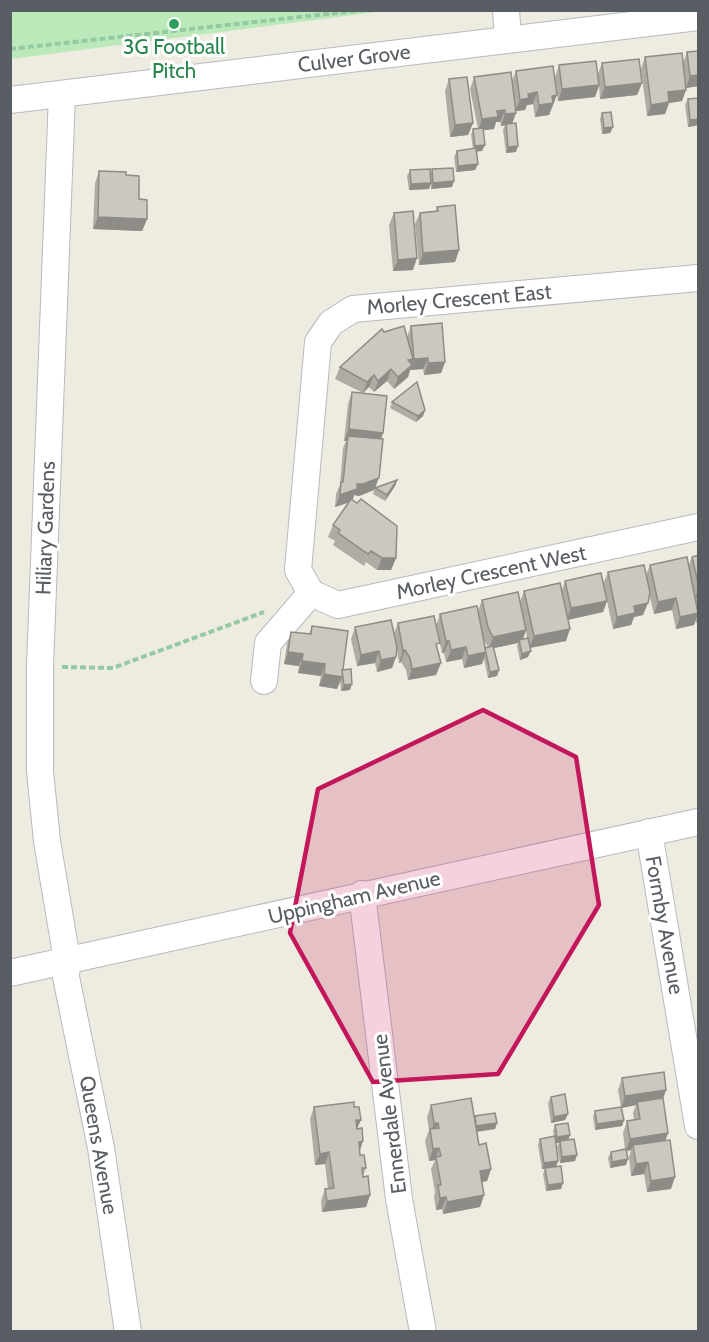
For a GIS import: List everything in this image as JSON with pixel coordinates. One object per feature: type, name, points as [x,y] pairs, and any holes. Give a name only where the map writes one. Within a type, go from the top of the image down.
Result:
[{"type":"street","points":[[506,10],[508,39]]},
{"type":"street","name":"Culver Grove","points":[[10,100],[687,15]]},
{"type":"street","name":"Hiliary Gardens","points":[[62,94],[40,666],[40,771],[46,841],[67,960]]},
{"type":"street","name":"Morley Crescent East","points":[[311,593],[298,570],[318,342],[331,323],[354,309],[699,278]]},
{"type":"street","name":"Morley Crescent West","points":[[311,593],[338,605],[699,527]]},
{"type":"street","points":[[264,681],[268,642],[311,593]]},
{"type":"street","name":"Uppingham Avenue","points":[[10,973],[362,894],[699,822]]},
{"type":"street","name":"Formby Avenue","points":[[649,832],[699,1125]]},
{"type":"street","name":"Ennerdale Avenue","points":[[362,894],[399,1199],[423,1332]]},
{"type":"street","name":"Queens Avenue","points":[[67,960],[66,977],[101,1148],[128,1332]]},
{"type":"path","points":[[10,49],[363,10]]},
{"type":"path","points":[[40,666],[113,668],[266,612]]},
{"type":"highlighted area","points":[[483,710],[576,757],[599,905],[498,1074],[373,1082],[290,933],[318,789]]},
{"type":"green space","points":[[11,10],[384,10],[384,11],[11,59]]},
{"type":"building","points":[[699,51],[699,75],[690,76],[687,52]]},
{"type":"building","points":[[682,53],[686,90],[668,92],[669,102],[651,105],[645,57]]},
{"type":"building","points":[[639,59],[642,83],[605,87],[602,63]]},
{"type":"building","points":[[596,61],[599,85],[562,89],[559,65]]},
{"type":"building","points":[[553,66],[557,95],[552,96],[553,103],[539,105],[537,92],[528,94],[529,98],[520,100],[516,71]]},
{"type":"building","points":[[511,72],[516,113],[505,114],[505,110],[497,111],[498,117],[482,119],[474,77]]},
{"type":"building","points":[[467,77],[473,123],[455,125],[449,79]]},
{"type":"building","points":[[699,98],[699,119],[690,120],[688,99]]},
{"type":"building","points":[[611,112],[613,127],[604,128],[602,113]]},
{"type":"building","points":[[516,123],[518,146],[508,147],[506,124]]},
{"type":"building","points":[[483,128],[485,145],[475,146],[473,129]]},
{"type":"building","points":[[476,148],[478,164],[458,166],[457,151]]},
{"type":"building","points":[[453,168],[454,181],[433,183],[432,169]]},
{"type":"building","points":[[430,169],[431,183],[411,184],[410,170]]},
{"type":"building","points":[[99,171],[126,172],[126,175],[139,176],[139,199],[147,200],[147,219],[98,217]]},
{"type":"building","points":[[455,205],[459,250],[423,253],[420,213],[438,211],[437,207]]},
{"type":"building","points":[[413,211],[417,258],[398,260],[394,213]]},
{"type":"building","points":[[442,323],[445,362],[428,363],[428,358],[414,359],[411,326]]},
{"type":"building","points":[[404,326],[413,359],[408,360],[412,365],[398,377],[391,369],[378,381],[374,375],[367,382],[340,367],[382,329],[384,332]]},
{"type":"building","points":[[417,382],[425,410],[418,416],[392,402]]},
{"type":"building","points":[[352,392],[387,396],[383,433],[349,429]]},
{"type":"building","points":[[348,436],[383,439],[379,478],[357,484],[357,489],[340,495],[341,482],[343,482]]},
{"type":"building","points":[[397,480],[387,495],[375,488]]},
{"type":"building","points":[[351,499],[357,503],[361,499],[397,526],[396,558],[382,558],[371,551],[368,554],[338,533],[340,530],[333,525]]},
{"type":"building","points":[[699,555],[699,587],[692,557]]},
{"type":"building","points":[[687,557],[698,613],[680,617],[676,598],[658,602],[650,565]]},
{"type":"building","points":[[644,565],[650,592],[648,603],[634,606],[635,613],[617,617],[608,572]]},
{"type":"building","points":[[601,573],[607,601],[571,608],[565,581]]},
{"type":"building","points":[[560,583],[570,629],[534,636],[524,591]]},
{"type":"building","points":[[518,592],[526,630],[493,637],[488,627],[482,600]]},
{"type":"building","points":[[477,606],[486,652],[468,656],[466,647],[451,650],[449,641],[446,641],[440,614]]},
{"type":"building","points":[[434,616],[440,643],[436,644],[441,663],[412,669],[410,658],[405,650],[403,651],[398,623]]},
{"type":"building","points":[[391,620],[397,647],[396,657],[381,660],[379,651],[361,655],[355,627]]},
{"type":"building","points":[[312,626],[348,631],[342,677],[324,674],[325,664],[302,661],[303,654],[288,652],[291,632],[311,634]]},
{"type":"building","points":[[528,638],[531,651],[522,654],[519,640]]},
{"type":"building","points":[[493,646],[499,670],[490,672],[485,648]]},
{"type":"building","points":[[351,669],[352,684],[344,685],[342,670]]},
{"type":"building","points":[[664,1072],[666,1090],[625,1096],[622,1078]]},
{"type":"building","points":[[565,1094],[568,1114],[554,1117],[551,1097]]},
{"type":"building","points":[[471,1098],[479,1145],[486,1143],[491,1169],[480,1171],[484,1195],[447,1202],[446,1197],[440,1198],[438,1185],[441,1185],[436,1157],[441,1156],[439,1148],[433,1149],[430,1129],[439,1128],[438,1123],[434,1123],[431,1105]]},
{"type":"building","points":[[663,1098],[668,1133],[630,1139],[627,1121],[640,1119],[637,1102]]},
{"type":"building","points":[[354,1102],[354,1107],[359,1107],[361,1120],[356,1120],[357,1129],[362,1128],[363,1141],[359,1142],[360,1155],[364,1155],[366,1168],[362,1168],[363,1177],[368,1176],[370,1195],[327,1201],[325,1189],[334,1188],[329,1152],[320,1154],[314,1107]]},
{"type":"building","points":[[621,1107],[624,1120],[597,1124],[595,1111]]},
{"type":"building","points":[[495,1113],[497,1123],[476,1126],[475,1116]]},
{"type":"building","points":[[568,1123],[570,1135],[557,1137],[555,1125]]},
{"type":"building","points":[[555,1136],[558,1161],[544,1163],[540,1139]]},
{"type":"building","points":[[574,1139],[577,1155],[562,1157],[560,1141]]},
{"type":"building","points":[[670,1140],[675,1177],[651,1181],[648,1162],[636,1164],[633,1145]]},
{"type":"building","points":[[626,1149],[628,1159],[612,1162],[611,1152]]},
{"type":"building","points":[[561,1166],[563,1183],[548,1185],[545,1168]]},
{"type":"place","name":"3G Football Pitch","points":[[174,24]]}]
